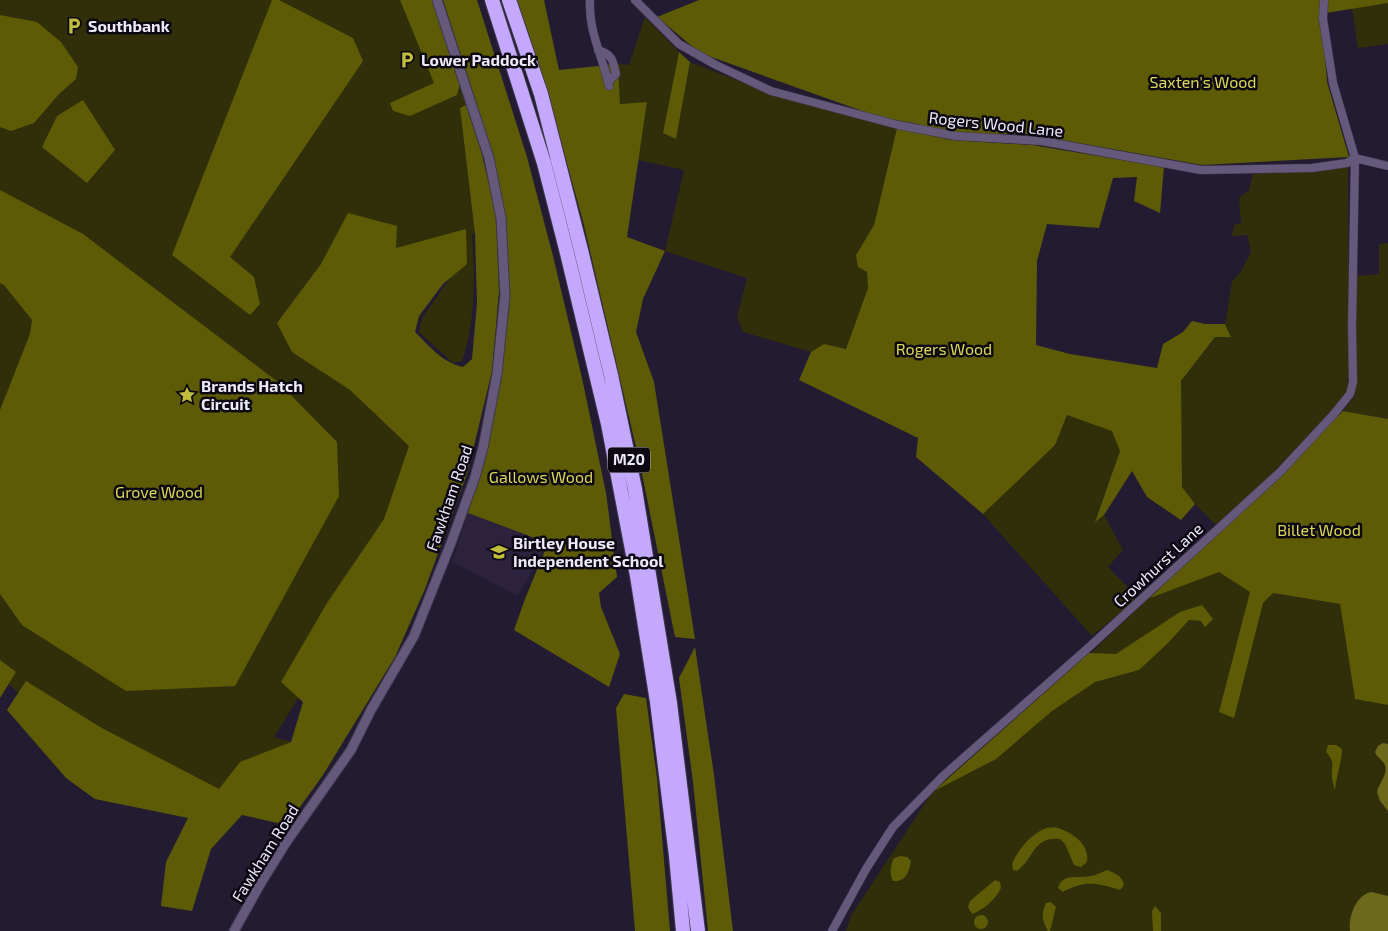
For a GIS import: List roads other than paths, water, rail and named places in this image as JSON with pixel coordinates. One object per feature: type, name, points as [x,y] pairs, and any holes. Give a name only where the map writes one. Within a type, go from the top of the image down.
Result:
[{"type":"highway","name":"M20","points":[[492,0],[544,163],[608,424],[637,576],[657,702],[676,856],[683,931]]},
{"type":"highway","name":"M20","points":[[509,0],[540,94],[612,375],[635,489],[670,703],[698,931]]},
{"type":"street","name":"Fawkham Road","points":[[234,931],[285,844],[351,750],[414,636],[451,543],[475,477],[483,448],[497,374],[505,295],[501,218],[488,158],[437,0]]},
{"type":"street","points":[[590,0],[592,30],[598,50],[608,53],[616,74],[608,84]]},
{"type":"street","name":"Rogers Wood Lane","points":[[635,0],[679,44],[716,65],[771,91],[898,125],[956,136],[1042,141],[1201,170],[1312,168],[1347,163],[1355,158]]},
{"type":"street","name":"Crowhurst Lane","points":[[832,931],[866,869],[899,821],[943,776],[1088,648],[1280,472],[1350,394],[1353,382],[1352,299],[1355,158],[1333,83],[1323,19],[1324,0]]},
{"type":"street","points":[[1355,158],[1388,166]]},
{"type":"place","name":"Southbank","points":[[74,26]]},
{"type":"place","name":"Lower Paddock","points":[[407,60]]},
{"type":"place","name":"Brands Hatch Circuit","points":[[187,395]]},
{"type":"place","name":"Birtley House Independent School","points":[[499,552]]},
{"type":"park label","name":"Saxten's Wood","points":[[1203,82]]},
{"type":"park label","name":"Rogers Wood","points":[[944,349]]},
{"type":"park label","name":"Gallows Wood","points":[[541,477]]},
{"type":"park label","name":"Grove Wood","points":[[159,492]]},
{"type":"park label","name":"Billet Wood","points":[[1319,530]]}]
